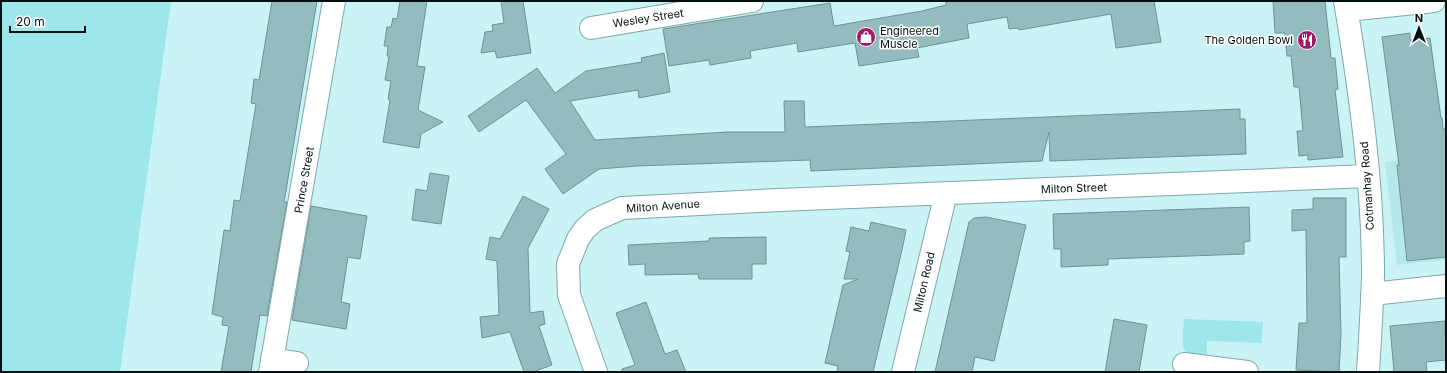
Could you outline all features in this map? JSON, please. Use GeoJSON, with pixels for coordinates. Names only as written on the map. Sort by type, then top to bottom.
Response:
{"type":"FeatureCollection","features":[{"type":"Feature","properties":{"kind":"street","name":"Prince Street"},"geometry":{"type":"LineString","coordinates":[[297,363],[271,366],[334,1]]}},
{"type":"Feature","properties":{"kind":"street","name":"Wesley Street"},"geometry":{"type":"LineString","coordinates":[[592,28],[752,1]]}},
{"type":"Feature","properties":{"kind":"street"},"geometry":{"type":"LineString","coordinates":[[1346,6],[1434,1]]}},
{"type":"Feature","properties":{"kind":"street","name":"Cotmanhay Road"},"geometry":{"type":"LineString","coordinates":[[1346,6],[1361,109],[1368,176],[1372,252],[1372,294],[1368,372]]}},
{"type":"Feature","properties":{"kind":"street","name":"Milton Street"},"geometry":{"type":"LineString","coordinates":[[779,200],[1368,176]]}},
{"type":"Feature","properties":{"kind":"street","name":"Milton Road"},"geometry":{"type":"LineString","coordinates":[[903,372],[946,193]]}},
{"type":"Feature","properties":{"kind":"street","name":"Milton Avenue"},"geometry":{"type":"LineString","coordinates":[[596,372],[569,295],[568,281],[568,264],[571,253],[578,239],[590,225],[607,214],[622,208],[779,200]]}},
{"type":"Feature","properties":{"kind":"street"},"geometry":{"type":"LineString","coordinates":[[1372,294],[1446,286]]}},
{"type":"Feature","properties":{"kind":"street"},"geometry":{"type":"LineString","coordinates":[[1184,364],[1247,372]]}},
{"type":"Feature","properties":{"kind":"shaded area"},"geometry":{"type":"Polygon","coordinates":[[[1,1],[171,1],[120,372],[1,372],[1,1]]]}},
{"type":"Feature","properties":{"kind":"shaded area"},"geometry":{"type":"Polygon","coordinates":[[[1446,154],[1446,260],[1397,265],[1385,162],[1446,154]]]}},
{"type":"Feature","properties":{"kind":"shaded area"},"geometry":{"type":"Polygon","coordinates":[[[1184,319],[1263,322],[1262,343],[1207,341],[1207,360],[1194,357],[1185,351],[1183,343],[1184,319]]]}},
{"type":"Feature","properties":{"kind":"building"},"geometry":{"type":"Polygon","coordinates":[[[272,1],[317,1],[284,202],[287,202],[267,316],[260,315],[251,372],[221,372],[229,326],[222,325],[223,317],[212,314],[224,230],[230,231],[234,200],[240,201],[256,104],[251,103],[254,79],[259,80],[272,1]]]}},
{"type":"Feature","properties":{"kind":"building"},"geometry":{"type":"Polygon","coordinates":[[[400,1],[427,1],[417,66],[425,67],[418,110],[443,122],[421,134],[419,148],[383,142],[390,100],[388,99],[391,81],[385,80],[389,56],[387,56],[388,46],[384,46],[387,27],[391,27],[393,18],[397,19],[400,1]]]}},
{"type":"Feature","properties":{"kind":"building"},"geometry":{"type":"Polygon","coordinates":[[[501,1],[523,1],[531,53],[497,58],[495,51],[481,53],[485,32],[493,31],[492,25],[504,23],[501,1]]]}},
{"type":"Feature","properties":{"kind":"building"},"geometry":{"type":"Polygon","coordinates":[[[946,1],[1154,1],[1161,42],[1116,48],[1111,14],[1019,30],[1018,28],[1009,29],[1007,17],[967,24],[969,38],[917,48],[919,57],[859,66],[855,43],[798,52],[797,43],[750,51],[751,58],[710,65],[709,60],[669,66],[663,29],[830,3],[834,26],[922,11],[946,5],[946,1]]]}},
{"type":"Feature","properties":{"kind":"building"},"geometry":{"type":"Polygon","coordinates":[[[1273,1],[1325,1],[1331,58],[1335,58],[1338,89],[1335,90],[1343,157],[1308,160],[1308,155],[1299,156],[1297,131],[1303,131],[1299,87],[1294,87],[1291,56],[1287,56],[1285,33],[1275,33],[1273,1]]]}},
{"type":"Feature","properties":{"kind":"building"},"geometry":{"type":"Polygon","coordinates":[[[1410,33],[1410,40],[1430,38],[1441,118],[1443,129],[1446,129],[1446,257],[1407,261],[1397,165],[1399,165],[1382,37],[1410,33]]]}},
{"type":"Feature","properties":{"kind":"building"},"geometry":{"type":"Polygon","coordinates":[[[664,53],[670,92],[639,98],[638,90],[570,101],[595,140],[728,132],[785,132],[784,101],[804,101],[805,127],[1240,109],[1240,119],[1245,119],[1246,154],[1050,161],[1049,132],[1042,161],[811,171],[810,160],[637,166],[599,169],[563,194],[545,169],[566,154],[526,100],[479,132],[468,116],[537,68],[555,93],[586,71],[642,62],[641,58],[664,53]]]}},
{"type":"Feature","properties":{"kind":"building"},"geometry":{"type":"Polygon","coordinates":[[[430,173],[449,176],[441,224],[412,220],[416,189],[427,191],[430,173]]]}},
{"type":"Feature","properties":{"kind":"building"},"geometry":{"type":"Polygon","coordinates":[[[523,196],[549,209],[528,248],[530,313],[543,311],[545,324],[539,326],[552,365],[533,372],[524,372],[510,332],[482,338],[480,317],[499,315],[497,261],[486,259],[490,237],[500,239],[523,196]]]}},
{"type":"Feature","properties":{"kind":"building"},"geometry":{"type":"Polygon","coordinates":[[[1313,198],[1346,198],[1346,257],[1339,257],[1341,334],[1339,372],[1296,370],[1299,323],[1307,323],[1306,230],[1292,231],[1292,210],[1313,209],[1313,198]]]}},
{"type":"Feature","properties":{"kind":"building"},"geometry":{"type":"Polygon","coordinates":[[[311,206],[367,216],[360,259],[348,257],[341,302],[350,304],[346,329],[292,320],[311,206]]]}},
{"type":"Feature","properties":{"kind":"building"},"geometry":{"type":"Polygon","coordinates":[[[1249,207],[1250,241],[1244,242],[1244,254],[1108,259],[1108,265],[1061,267],[1061,249],[1054,249],[1053,214],[1249,207]]]}},
{"type":"Feature","properties":{"kind":"building"},"geometry":{"type":"Polygon","coordinates":[[[986,217],[1026,225],[994,361],[975,357],[972,372],[935,372],[969,222],[974,218],[986,217]]]}},
{"type":"Feature","properties":{"kind":"building"},"geometry":{"type":"Polygon","coordinates":[[[871,222],[906,230],[902,250],[873,372],[837,372],[838,366],[825,363],[843,285],[858,279],[844,279],[850,252],[846,251],[851,227],[869,231],[871,222]]]}},
{"type":"Feature","properties":{"kind":"building"},"geometry":{"type":"Polygon","coordinates":[[[766,237],[766,264],[752,264],[752,279],[699,279],[698,274],[645,275],[645,264],[629,265],[628,245],[709,241],[709,238],[766,237]]]}},
{"type":"Feature","properties":{"kind":"building"},"geometry":{"type":"Polygon","coordinates":[[[646,302],[665,354],[677,350],[686,372],[622,372],[622,369],[635,365],[616,313],[646,302]]]}},
{"type":"Feature","properties":{"kind":"building"},"geometry":{"type":"Polygon","coordinates":[[[1114,319],[1147,325],[1139,372],[1105,372],[1114,319]]]}},
{"type":"Feature","properties":{"kind":"building"},"geometry":{"type":"Polygon","coordinates":[[[1445,321],[1446,360],[1426,362],[1427,372],[1394,372],[1390,326],[1445,321]]]}},
{"type":"Feature","properties":{"kind":"place","name":"Engineered Muscle"},"geometry":{"type":"Point","coordinates":[866,37]}},
{"type":"Feature","properties":{"kind":"place","name":"The Golden Bowl"},"geometry":{"type":"Point","coordinates":[1307,40]}}]}
